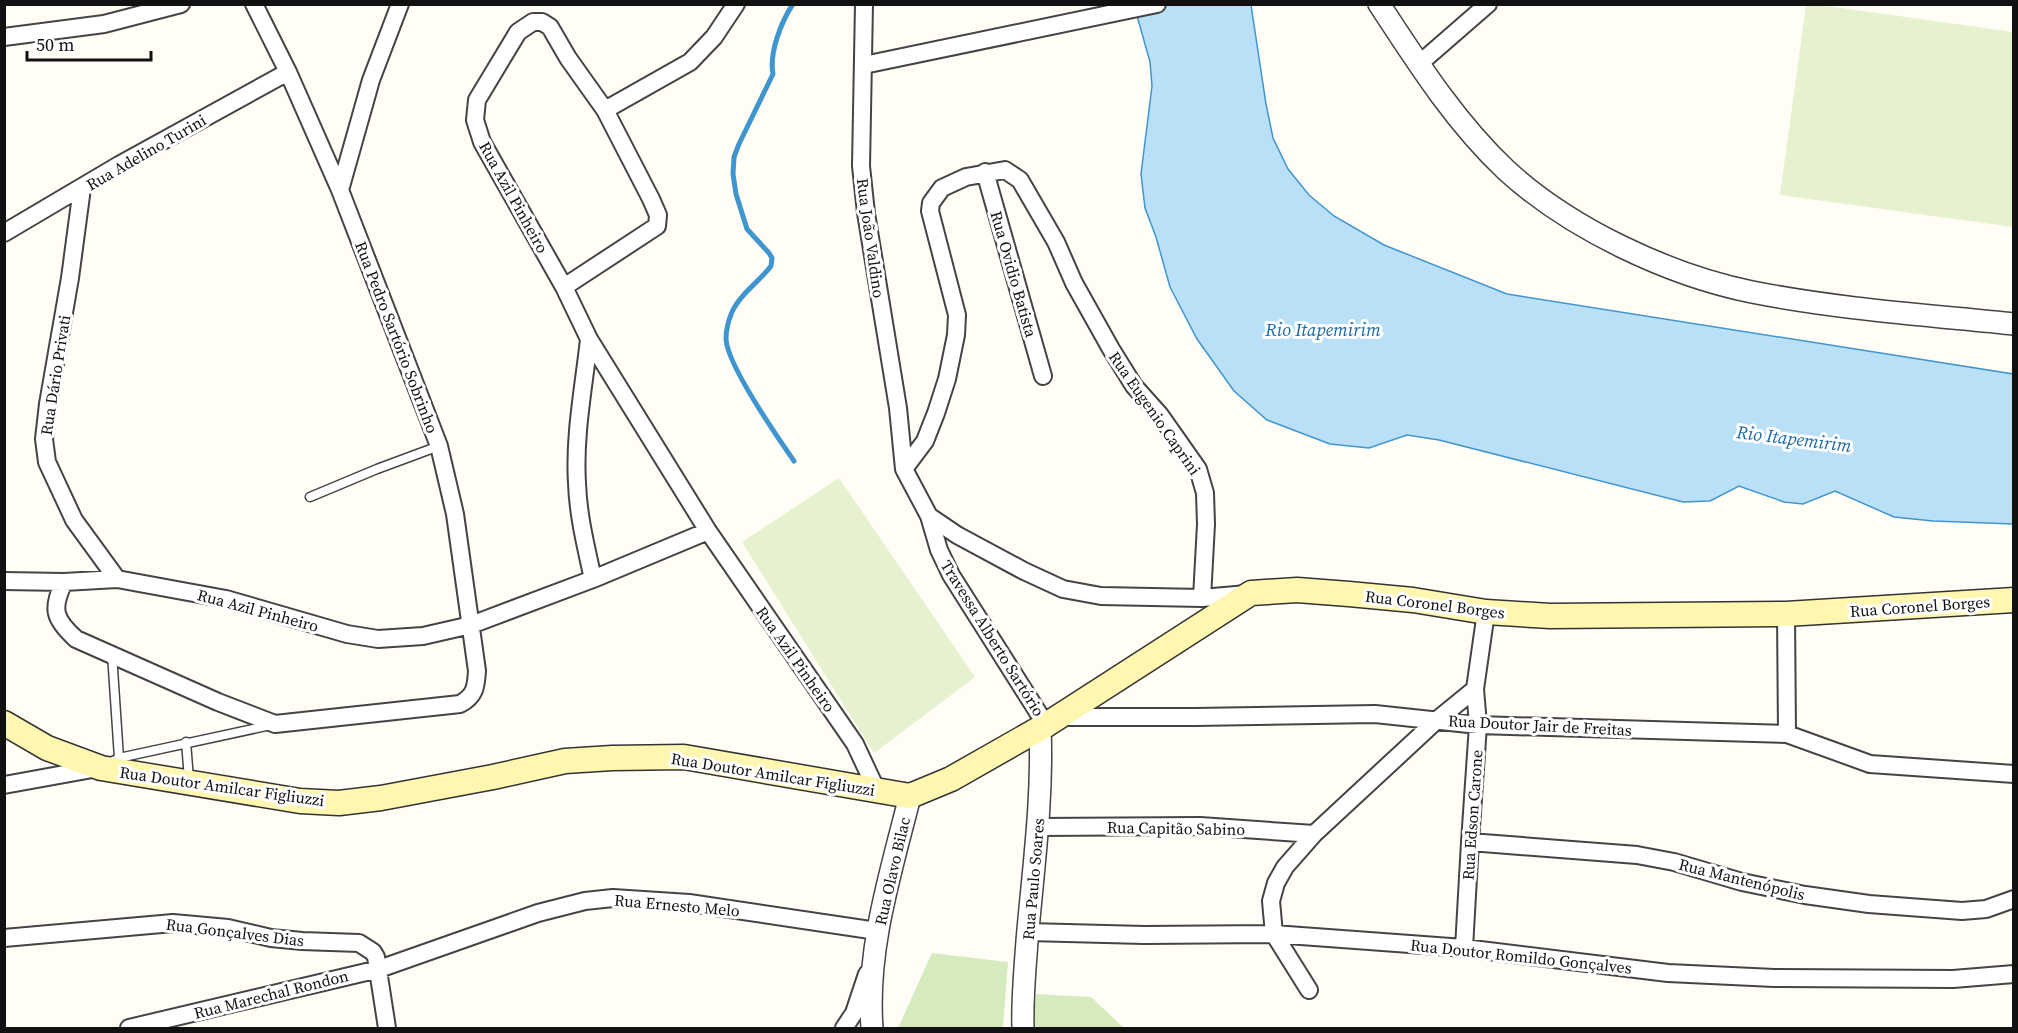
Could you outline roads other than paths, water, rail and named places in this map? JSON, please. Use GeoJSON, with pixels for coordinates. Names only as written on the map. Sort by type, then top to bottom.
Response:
{"type":"FeatureCollection","features":[{"type":"Feature","properties":{"kind":"main road","name":"Rua Coronel Borges"},"geometry":{"type":"LineString","coordinates":[[1251,593],[1297,590],[1413,600],[1486,612],[1550,616],[1786,614],[2013,600]]}},
{"type":"Feature","properties":{"kind":"main road"},"geometry":{"type":"LineString","coordinates":[[910,796],[951,779],[1049,724],[1251,593]]}},
{"type":"Feature","properties":{"kind":"main road","name":"Rua Doutor Amilcar Figliuzzi"},"geometry":{"type":"LineString","coordinates":[[4,723],[47,748],[189,783],[300,801],[339,803],[381,798],[565,761],[684,757],[910,796]]}},
{"type":"Feature","properties":{"kind":"street"},"geometry":{"type":"LineString","coordinates":[[4,37],[104,24],[181,4]]}},
{"type":"Feature","properties":{"kind":"street","name":"Rua Pedro Sartório Sobrinho"},"geometry":{"type":"LineString","coordinates":[[254,4],[288,72],[340,190],[440,446],[455,514],[477,671],[473,695],[460,704],[275,724]]}},
{"type":"Feature","properties":{"kind":"street"},"geometry":{"type":"LineString","coordinates":[[340,190],[371,80],[400,4]]}},
{"type":"Feature","properties":{"kind":"street"},"geometry":{"type":"LineString","coordinates":[[564,287],[657,226],[659,220],[651,199],[605,110],[690,62],[714,37],[736,4]]}},
{"type":"Feature","properties":{"kind":"street","name":"Rua João Valdino"},"geometry":{"type":"LineString","coordinates":[[864,4],[861,166],[866,213],[898,408],[904,470]]}},
{"type":"Feature","properties":{"kind":"street"},"geometry":{"type":"LineString","coordinates":[[864,64],[1156,4]]}},
{"type":"Feature","properties":{"kind":"street"},"geometry":{"type":"LineString","coordinates":[[1379,4],[1460,120],[1506,170],[1550,205],[1599,236],[1653,262],[1750,292],[1820,303],[2013,324]]}},
{"type":"Feature","properties":{"kind":"street"},"geometry":{"type":"LineString","coordinates":[[1419,64],[1488,4]]}},
{"type":"Feature","properties":{"kind":"street","name":"Rua Azil Pinheiro"},"geometry":{"type":"LineString","coordinates":[[605,110],[568,58],[550,27],[542,22],[533,22],[518,32],[477,100],[475,120],[482,142],[564,287],[589,339],[708,531],[855,744],[877,791]]}},
{"type":"Feature","properties":{"kind":"street","name":"Rua Adelino Turini"},"geometry":{"type":"LineString","coordinates":[[4,232],[119,165],[288,72]]}},
{"type":"Feature","properties":{"kind":"street","name":"Rua Eugenio Caprini"},"geometry":{"type":"LineString","coordinates":[[985,172],[1005,170],[1020,180],[1056,242],[1074,283],[1111,350],[1134,386],[1160,415],[1198,469],[1205,493],[1206,524],[1202,598]]}},
{"type":"Feature","properties":{"kind":"street"},"geometry":{"type":"LineString","coordinates":[[904,470],[925,441],[936,413],[947,379],[957,325],[957,315],[930,211],[931,203],[942,188],[960,179],[985,172]]}},
{"type":"Feature","properties":{"kind":"street","name":"Rua Ovidio Batista"},"geometry":{"type":"LineString","coordinates":[[985,172],[1044,376]]}},
{"type":"Feature","properties":{"kind":"street","name":"Rua Dário Privati"},"geometry":{"type":"LineString","coordinates":[[82,188],[44,440],[47,462],[74,520],[117,579]]}},
{"type":"Feature","properties":{"kind":"street"},"geometry":{"type":"LineString","coordinates":[[589,339],[577,482],[585,542],[593,579]]}},
{"type":"Feature","properties":{"kind":"street","name":"Rua Coronel Borges"},"geometry":{"type":"LineString","coordinates":[[904,470],[929,516],[957,535],[1063,589],[1101,596],[1202,598],[1251,593]]}},
{"type":"Feature","properties":{"kind":"street","name":"Travessa Alberto Sartório"},"geometry":{"type":"LineString","coordinates":[[929,516],[939,550],[951,575],[1049,724]]}},
{"type":"Feature","properties":{"kind":"street","name":"Rua Azil Pinheiro"},"geometry":{"type":"LineString","coordinates":[[4,581],[64,582],[117,579],[226,599],[347,634],[378,639],[423,636],[471,625],[593,579],[708,531]]}},
{"type":"Feature","properties":{"kind":"street"},"geometry":{"type":"LineString","coordinates":[[64,582],[56,598],[56,615],[76,639],[218,702],[275,724]]}},
{"type":"Feature","properties":{"kind":"street","name":"Rua Edson Carone"},"geometry":{"type":"LineString","coordinates":[[1464,948],[1478,725],[1475,689],[1486,612]]}},
{"type":"Feature","properties":{"kind":"street"},"geometry":{"type":"LineString","coordinates":[[1786,614],[1787,734]]}},
{"type":"Feature","properties":{"kind":"street"},"geometry":{"type":"LineString","coordinates":[[1309,990],[1274,934],[1271,901],[1276,883],[1285,867],[1314,834],[1437,720],[1475,689]]}},
{"type":"Feature","properties":{"kind":"street","name":"Rua Doutor Jair de Freitas"},"geometry":{"type":"LineString","coordinates":[[1049,724],[1195,717],[1375,714],[1478,725],[1787,734],[1870,764],[2013,774]]}},
{"type":"Feature","properties":{"kind":"street","name":"Rua Paulo Soares"},"geometry":{"type":"LineString","coordinates":[[1023,1029],[1023,993],[1042,763],[1049,724]]}},
{"type":"Feature","properties":{"kind":"street"},"geometry":{"type":"LineString","coordinates":[[4,785],[110,763]]}},
{"type":"Feature","properties":{"kind":"street","name":"Rua Olavo Bilac"},"geometry":{"type":"LineString","coordinates":[[844,1029],[854,1013],[876,938],[910,796]]}},
{"type":"Feature","properties":{"kind":"street","name":"Rua Capitão Sabino"},"geometry":{"type":"LineString","coordinates":[[1038,826],[1200,826],[1314,834]]}},
{"type":"Feature","properties":{"kind":"street","name":"Rua Mantenópolis"},"geometry":{"type":"LineString","coordinates":[[1470,842],[1637,855],[1674,862],[1742,882],[1805,896],[1869,904],[1962,911],[1986,909],[2013,899]]}},
{"type":"Feature","properties":{"kind":"street","name":"Rua Ernesto Melo"},"geometry":{"type":"LineString","coordinates":[[379,969],[538,913],[585,901],[613,898],[689,903],[876,938]]}},
{"type":"Feature","properties":{"kind":"street","name":"Rua Gonçalves Dias"},"geometry":{"type":"LineString","coordinates":[[4,938],[147,924],[203,925],[271,938],[359,943],[373,952],[379,969]]}},
{"type":"Feature","properties":{"kind":"street","name":"Rua Doutor Romildo Gonçalves"},"geometry":{"type":"LineString","coordinates":[[1028,932],[1144,935],[1274,934],[1464,948],[1692,975],[1953,980],[2013,974]]}},
{"type":"Feature","properties":{"kind":"street","name":"Rua Olavo Bilac"},"geometry":{"type":"LineString","coordinates":[[872,1029],[870,1009],[876,938]]}},
{"type":"Feature","properties":{"kind":"street"},"geometry":{"type":"LineString","coordinates":[[379,969],[387,1029]]}},
{"type":"Feature","properties":{"kind":"street","name":"Rua Marechal Rondon"},"geometry":{"type":"LineString","coordinates":[[129,1029],[379,969]]}},
{"type":"Feature","properties":{"kind":"lane"},"geometry":{"type":"LineString","coordinates":[[310,497],[440,446]]}},
{"type":"Feature","properties":{"kind":"lane"},"geometry":{"type":"LineString","coordinates":[[112,654],[110,763],[186,742],[275,724]]}},
{"type":"Feature","properties":{"kind":"lane"},"geometry":{"type":"LineString","coordinates":[[186,742],[189,783]]}},
{"type":"Feature","properties":{"kind":"water","name":"Rio Itapemirim"},"geometry":{"type":"Polygon","coordinates":[[[1134,5],[1251,5],[1273,138],[1288,169],[1309,195],[1334,216],[1384,245],[1507,294],[2013,374],[2013,524],[1894,517],[1835,491],[1803,504],[1784,502],[1739,486],[1710,501],[1683,502],[1439,440],[1407,435],[1369,448],[1330,444],[1267,420],[1234,391],[1197,339],[1170,287],[1145,208],[1141,174],[1152,86],[1150,62],[1134,5]]]}},
{"type":"Feature","properties":{"kind":"waterway"},"geometry":{"type":"LineString","coordinates":[[793,4],[777,38],[773,57],[773,74],[734,157],[733,174],[736,194],[747,229],[769,253],[772,258],[771,266],[736,305],[729,322],[726,339],[735,366],[744,383],[794,461]]}}]}
